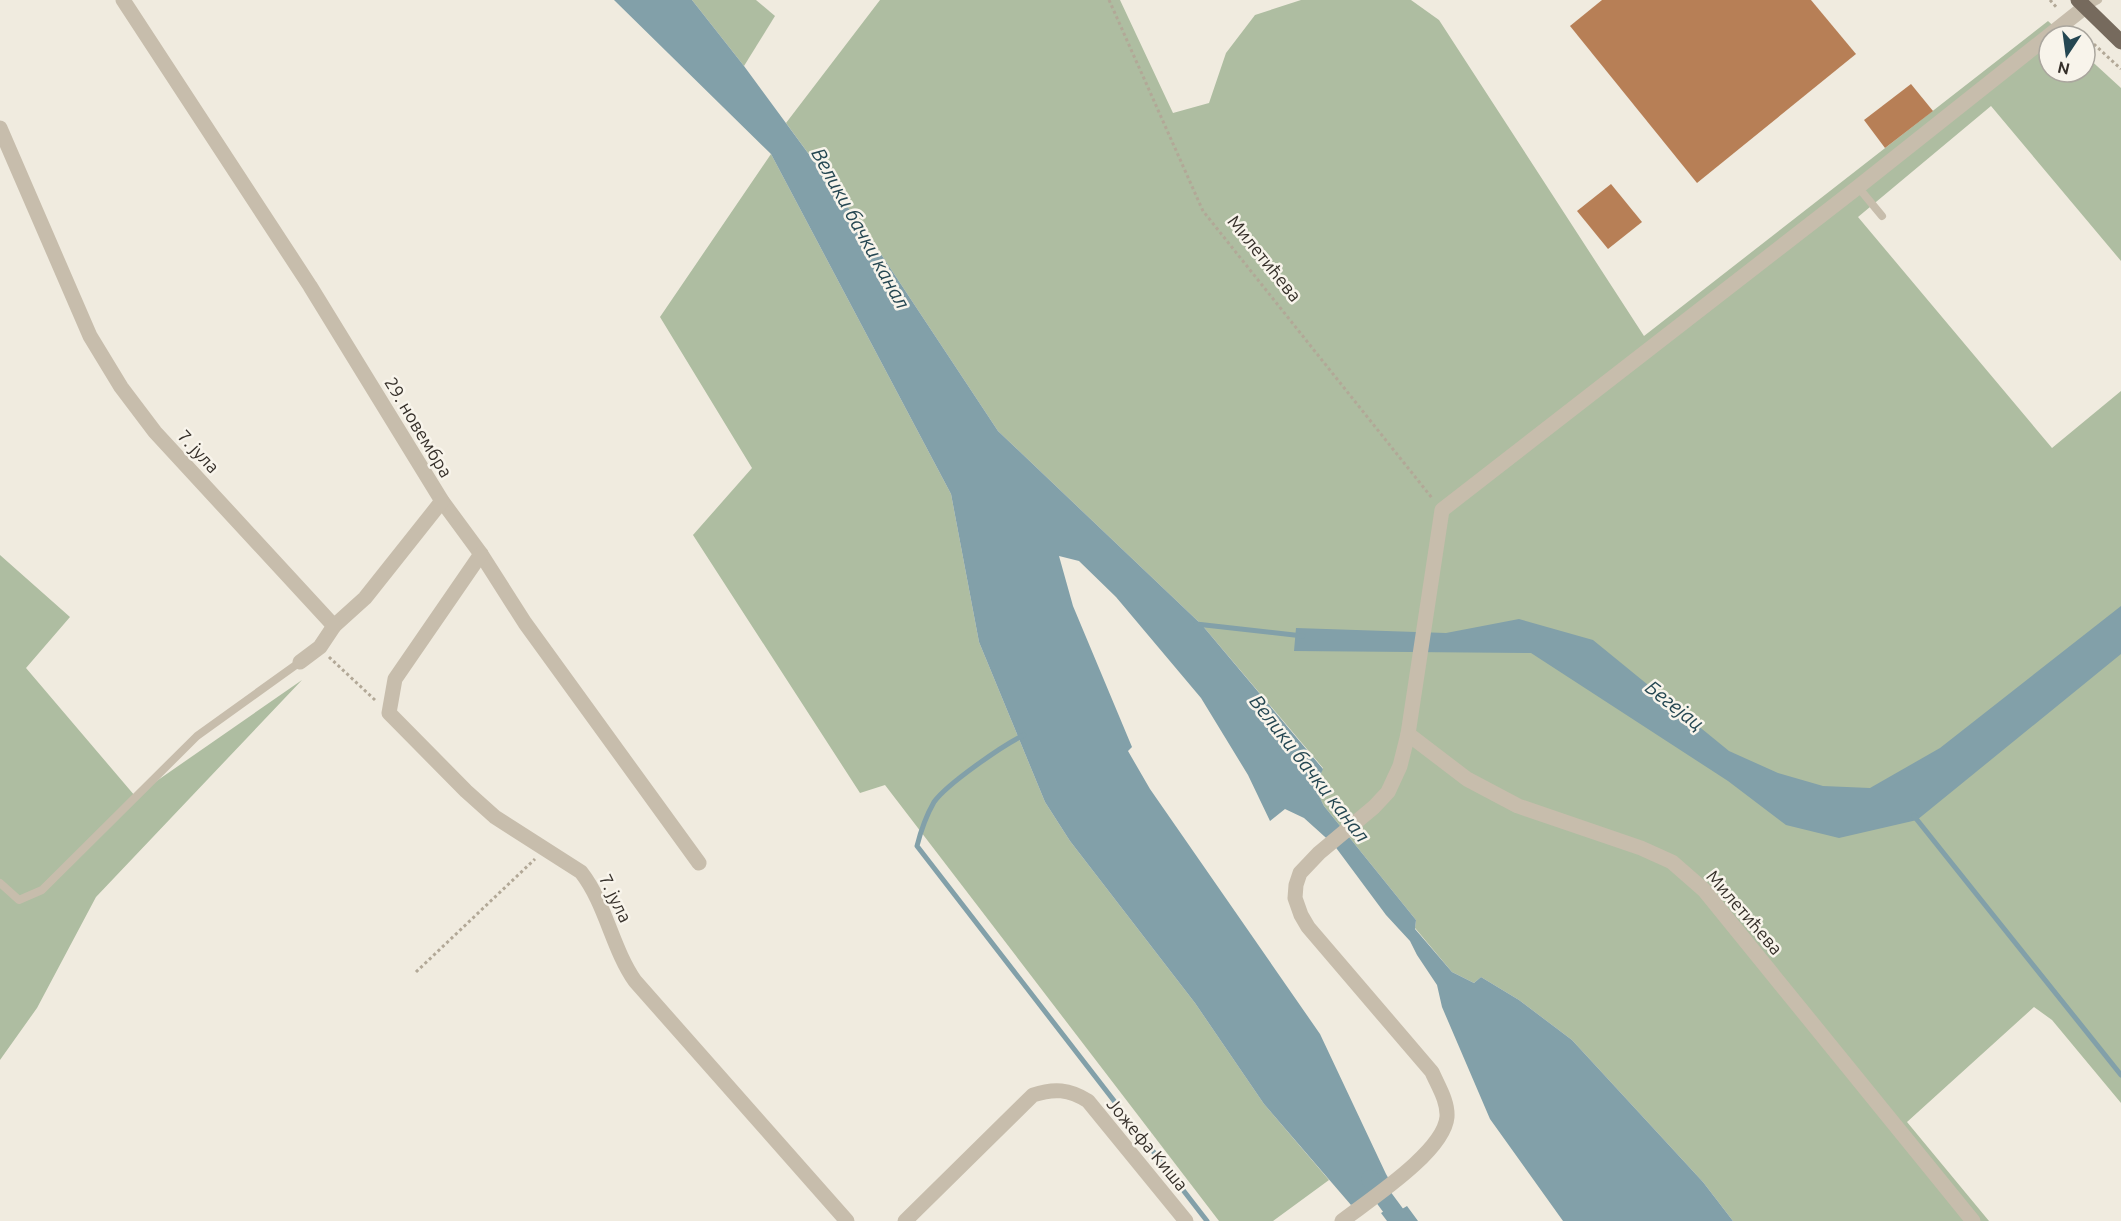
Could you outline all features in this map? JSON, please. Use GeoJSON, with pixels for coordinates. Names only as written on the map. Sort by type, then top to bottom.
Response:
{"type":"FeatureCollection","features":[{"type":"Feature","properties":{"kind":"main road"},"geometry":{"type":"LineString","coordinates":[[2087,2],[2121,42]]}},
{"type":"Feature","properties":{"kind":"street","name":"29. новембра"},"geometry":{"type":"LineString","coordinates":[[123,0],[310,286],[442,501],[481,554],[525,623],[699,863]]}},
{"type":"Feature","properties":{"kind":"street"},"geometry":{"type":"LineString","coordinates":[[1342,1221],[1423,1157],[1439,1139],[1447,1116],[1444,1101],[1432,1072],[1308,927],[1295,898],[1297,879],[1303,868],[1319,853],[1374,807],[1396,779],[1408,734],[1442,510],[1858,187],[2087,2]]}},
{"type":"Feature","properties":{"kind":"street","name":"7. јула"},"geometry":{"type":"LineString","coordinates":[[0,128],[90,336],[121,387],[155,432],[334,626]]}},
{"type":"Feature","properties":{"kind":"street"},"geometry":{"type":"LineString","coordinates":[[300,662],[320,647],[334,626],[365,598],[442,501]]}},
{"type":"Feature","properties":{"kind":"street"},"geometry":{"type":"LineString","coordinates":[[389,713],[395,679],[481,554]]}},
{"type":"Feature","properties":{"kind":"street","name":"7. јула"},"geometry":{"type":"LineString","coordinates":[[389,713],[495,817],[581,872],[635,981],[847,1221]]}},
{"type":"Feature","properties":{"kind":"street","name":"Милетићева"},"geometry":{"type":"LineString","coordinates":[[1408,734],[1467,779],[1518,806],[1641,848],[1672,862],[1704,890],[1973,1221]]}},
{"type":"Feature","properties":{"kind":"street","name":"Јожефа Киша"},"geometry":{"type":"LineString","coordinates":[[905,1221],[1033,1095],[1056,1089],[1076,1094],[1088,1101],[1186,1221]]}},
{"type":"Feature","properties":{"kind":"lane"},"geometry":{"type":"LineString","coordinates":[[1858,187],[1882,216]]}},
{"type":"Feature","properties":{"kind":"lane"},"geometry":{"type":"LineString","coordinates":[[0,883],[19,900],[42,890],[197,736],[300,662]]}},
{"type":"Feature","properties":{"kind":"path","name":"Милетићева"},"geometry":{"type":"LineString","coordinates":[[1110,0],[1203,211],[1442,510]]}},
{"type":"Feature","properties":{"kind":"path"},"geometry":{"type":"LineString","coordinates":[[2097,47],[2121,69]]}},
{"type":"Feature","properties":{"kind":"path"},"geometry":{"type":"LineString","coordinates":[[320,647],[389,713]]}},
{"type":"Feature","properties":{"kind":"path"},"geometry":{"type":"LineString","coordinates":[[416,972],[545,850]]}},
{"type":"Feature","properties":{"kind":"green space"},"geometry":{"type":"Polygon","coordinates":[[[692,0],[756,0],[775,16],[744,66],[692,0]]]}},
{"type":"Feature","properties":{"kind":"green space"},"geometry":{"type":"Polygon","coordinates":[[[880,0],[1120,0],[1173,113],[1209,103],[1226,53],[1255,15],[1301,0],[1411,0],[1439,20],[1644,336],[2037,30],[2037,84],[2097,84],[2097,66],[2121,88],[2121,261],[1991,106],[1858,217],[2052,448],[2121,391],[2121,1103],[2052,1020],[2034,1007],[1907,1122],[1989,1221],[1733,1221],[1703,1182],[1572,1040],[1519,1000],[1481,977],[1474,983],[1452,972],[1415,928],[1416,920],[1324,806],[1315,789],[1323,768],[1202,625],[998,431],[869,236],[786,123],[880,0]]]}},
{"type":"Feature","properties":{"kind":"green space"},"geometry":{"type":"Polygon","coordinates":[[[771,154],[951,494],[979,642],[1045,802],[1070,841],[1195,1003],[1264,1104],[1329,1180],[1273,1221],[1219,1221],[885,785],[860,793],[693,535],[752,468],[660,317],[771,154]]]}},
{"type":"Feature","properties":{"kind":"green space"},"geometry":{"type":"Polygon","coordinates":[[[0,555],[70,617],[26,668],[135,796],[302,680],[96,897],[37,1008],[0,1060],[0,555]]]}},
{"type":"Feature","properties":{"kind":"water"},"geometry":{"type":"Polygon","coordinates":[[[614,0],[692,0],[744,66],[869,236],[998,431],[1202,625],[1323,769],[1315,788],[1324,806],[1416,920],[1415,929],[1452,972],[1474,983],[1481,977],[1519,1000],[1572,1040],[1703,1182],[1733,1221],[1563,1221],[1490,1119],[1442,1007],[1437,985],[1410,941],[1386,915],[1334,845],[1304,818],[1285,809],[1270,821],[1248,775],[1201,698],[1116,597],[1079,561],[1059,556],[1073,606],[1132,747],[1128,751],[1150,789],[1320,1034],[1395,1190],[1351,1205],[1264,1104],[1195,1003],[1070,841],[1045,802],[979,642],[951,494],[771,154],[614,0]]]}},
{"type":"Feature","properties":{"kind":"water"},"geometry":{"type":"Polygon","coordinates":[[[2121,606],[2121,654],[1917,820],[1839,838],[1786,825],[1728,781],[1531,653],[1294,651],[1296,628],[1446,633],[1519,619],[1593,640],[1729,751],[1778,773],[1823,786],[1870,788],[1940,748],[2121,606]]]}},
{"type":"Feature","properties":{"kind":"water"},"geometry":{"type":"Polygon","coordinates":[[[1398,1203],[1402,1209],[1407,1206],[1418,1221],[1387,1221],[1381,1213],[1398,1203]]]}},
{"type":"Feature","properties":{"kind":"building"},"geometry":{"type":"Polygon","coordinates":[[[1602,0],[1811,0],[1856,54],[1697,183],[1570,26],[1602,0]]]}},
{"type":"Feature","properties":{"kind":"building"},"geometry":{"type":"Polygon","coordinates":[[[1911,84],[1933,111],[1885,148],[1864,120],[1911,84]]]}},
{"type":"Feature","properties":{"kind":"building"},"geometry":{"type":"Polygon","coordinates":[[[1611,184],[1642,222],[1608,249],[1577,211],[1611,184]]]}},
{"type":"Feature","properties":{"kind":"waterway","name":"Бегејац"},"geometry":{"type":"LineString","coordinates":[[1196,624],[1303,636]]}},
{"type":"Feature","properties":{"kind":"waterway"},"geometry":{"type":"LineString","coordinates":[[1024,735],[976,766],[941,794],[934,802],[917,846],[1207,1221]]}},
{"type":"Feature","properties":{"kind":"waterway"},"geometry":{"type":"LineString","coordinates":[[1914,816],[2121,1075]]}},
{"type":"Feature","properties":{"kind":"waterway","name":"Велики бачки канал"},"geometry":{"type":"LineString","coordinates":[[1370,1179],[1401,1221]]}}]}
